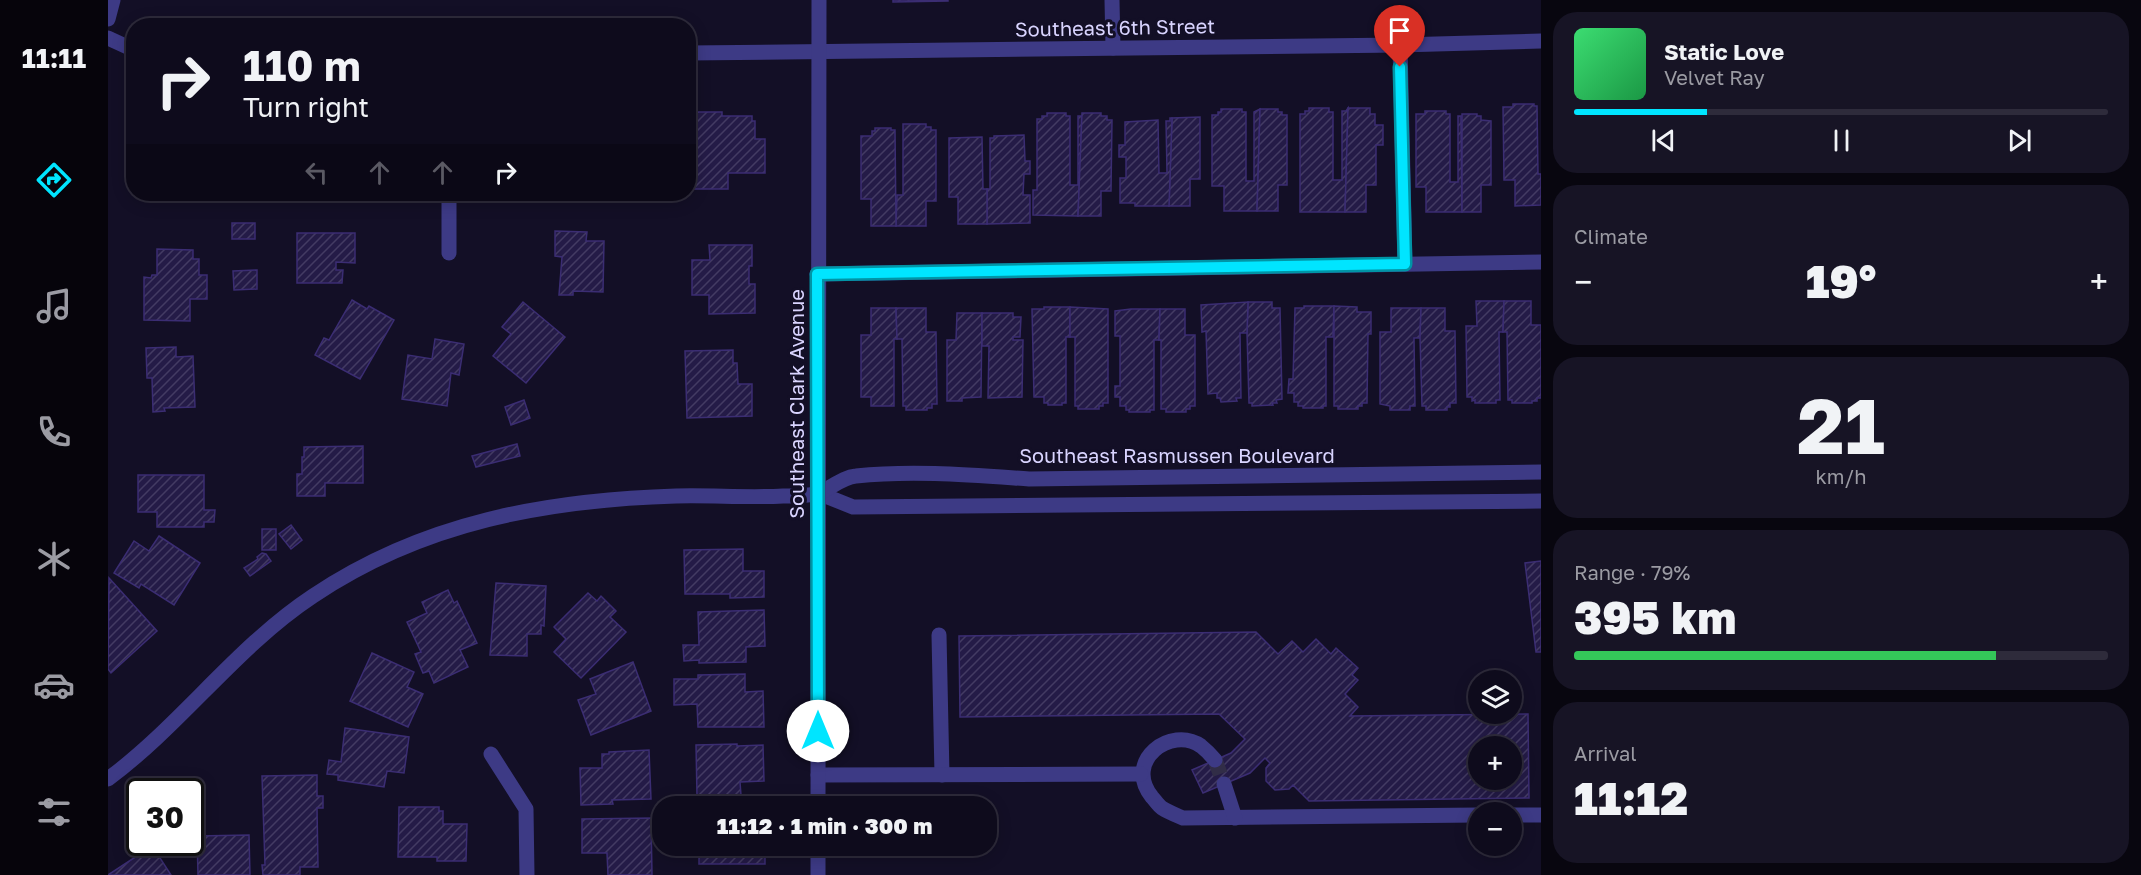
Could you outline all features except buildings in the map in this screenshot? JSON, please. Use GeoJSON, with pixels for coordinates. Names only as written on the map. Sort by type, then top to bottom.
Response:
{"type":"FeatureCollection","features":[{"type":"Feature","properties":{"kind":"street"},"geometry":{"type":"LineString","coordinates":[[108,19],[113,0]]}},
{"type":"Feature","properties":{"kind":"street","name":"Southeast Clark Avenue"},"geometry":{"type":"LineString","coordinates":[[818,796],[819,0]]}},
{"type":"Feature","properties":{"kind":"street"},"geometry":{"type":"LineString","coordinates":[[1112,0],[1113,48]]}},
{"type":"Feature","properties":{"kind":"street"},"geometry":{"type":"LineString","coordinates":[[108,38],[126,46]]}},
{"type":"Feature","properties":{"kind":"street","name":"Southeast 6th Street"},"geometry":{"type":"LineString","coordinates":[[696,53],[1400,45],[1541,41]]}},
{"type":"Feature","properties":{"kind":"street"},"geometry":{"type":"LineString","coordinates":[[1400,45],[1405,264]]}},
{"type":"Feature","properties":{"kind":"street"},"geometry":{"type":"LineString","coordinates":[[449,201],[449,253]]}},
{"type":"Feature","properties":{"kind":"street"},"geometry":{"type":"LineString","coordinates":[[817,274],[1541,262]]}},
{"type":"Feature","properties":{"kind":"street","name":"Southeast Rasmussen Boulevard"},"geometry":{"type":"LineString","coordinates":[[108,779],[140,752],[218,675],[288,614],[313,596],[363,566],[426,537],[465,524],[531,509],[577,503],[677,496],[784,496],[818,493],[852,476],[947,473],[1029,479],[1541,472]]}},
{"type":"Feature","properties":{"kind":"street","name":"Southeast Rasmussen Boulevard"},"geometry":{"type":"LineString","coordinates":[[818,493],[853,507],[1541,501]]}},
{"type":"Feature","properties":{"kind":"street"},"geometry":{"type":"LineString","coordinates":[[939,635],[942,775]]}},
{"type":"Feature","properties":{"kind":"street"},"geometry":{"type":"LineString","coordinates":[[1215,760],[1200,745],[1182,740],[1168,741],[1148,755],[1141,774],[1146,789],[1161,807],[1183,818],[1468,815]]}},
{"type":"Feature","properties":{"kind":"street"},"geometry":{"type":"LineString","coordinates":[[491,754],[526,809],[527,875]]}},
{"type":"Feature","properties":{"kind":"street"},"geometry":{"type":"LineString","coordinates":[[818,775],[1141,774]]}},
{"type":"Feature","properties":{"kind":"street"},"geometry":{"type":"LineString","coordinates":[[1224,784],[1235,818]]}},
{"type":"Feature","properties":{"kind":"street"},"geometry":{"type":"LineString","coordinates":[[1522,815],[1541,815]]}},
{"type":"Feature","properties":{"kind":"street"},"geometry":{"type":"LineString","coordinates":[[818,856],[818,875]]}},
{"type":"Feature","properties":{"kind":"tunnel"},"geometry":{"type":"LineString","coordinates":[[1215,760],[1224,784]]}},
{"type":"Feature","properties":{"kind":"route"},"geometry":{"type":"LineString","coordinates":[[818,731],[817,274],[1405,264],[1400,67]]}}]}
